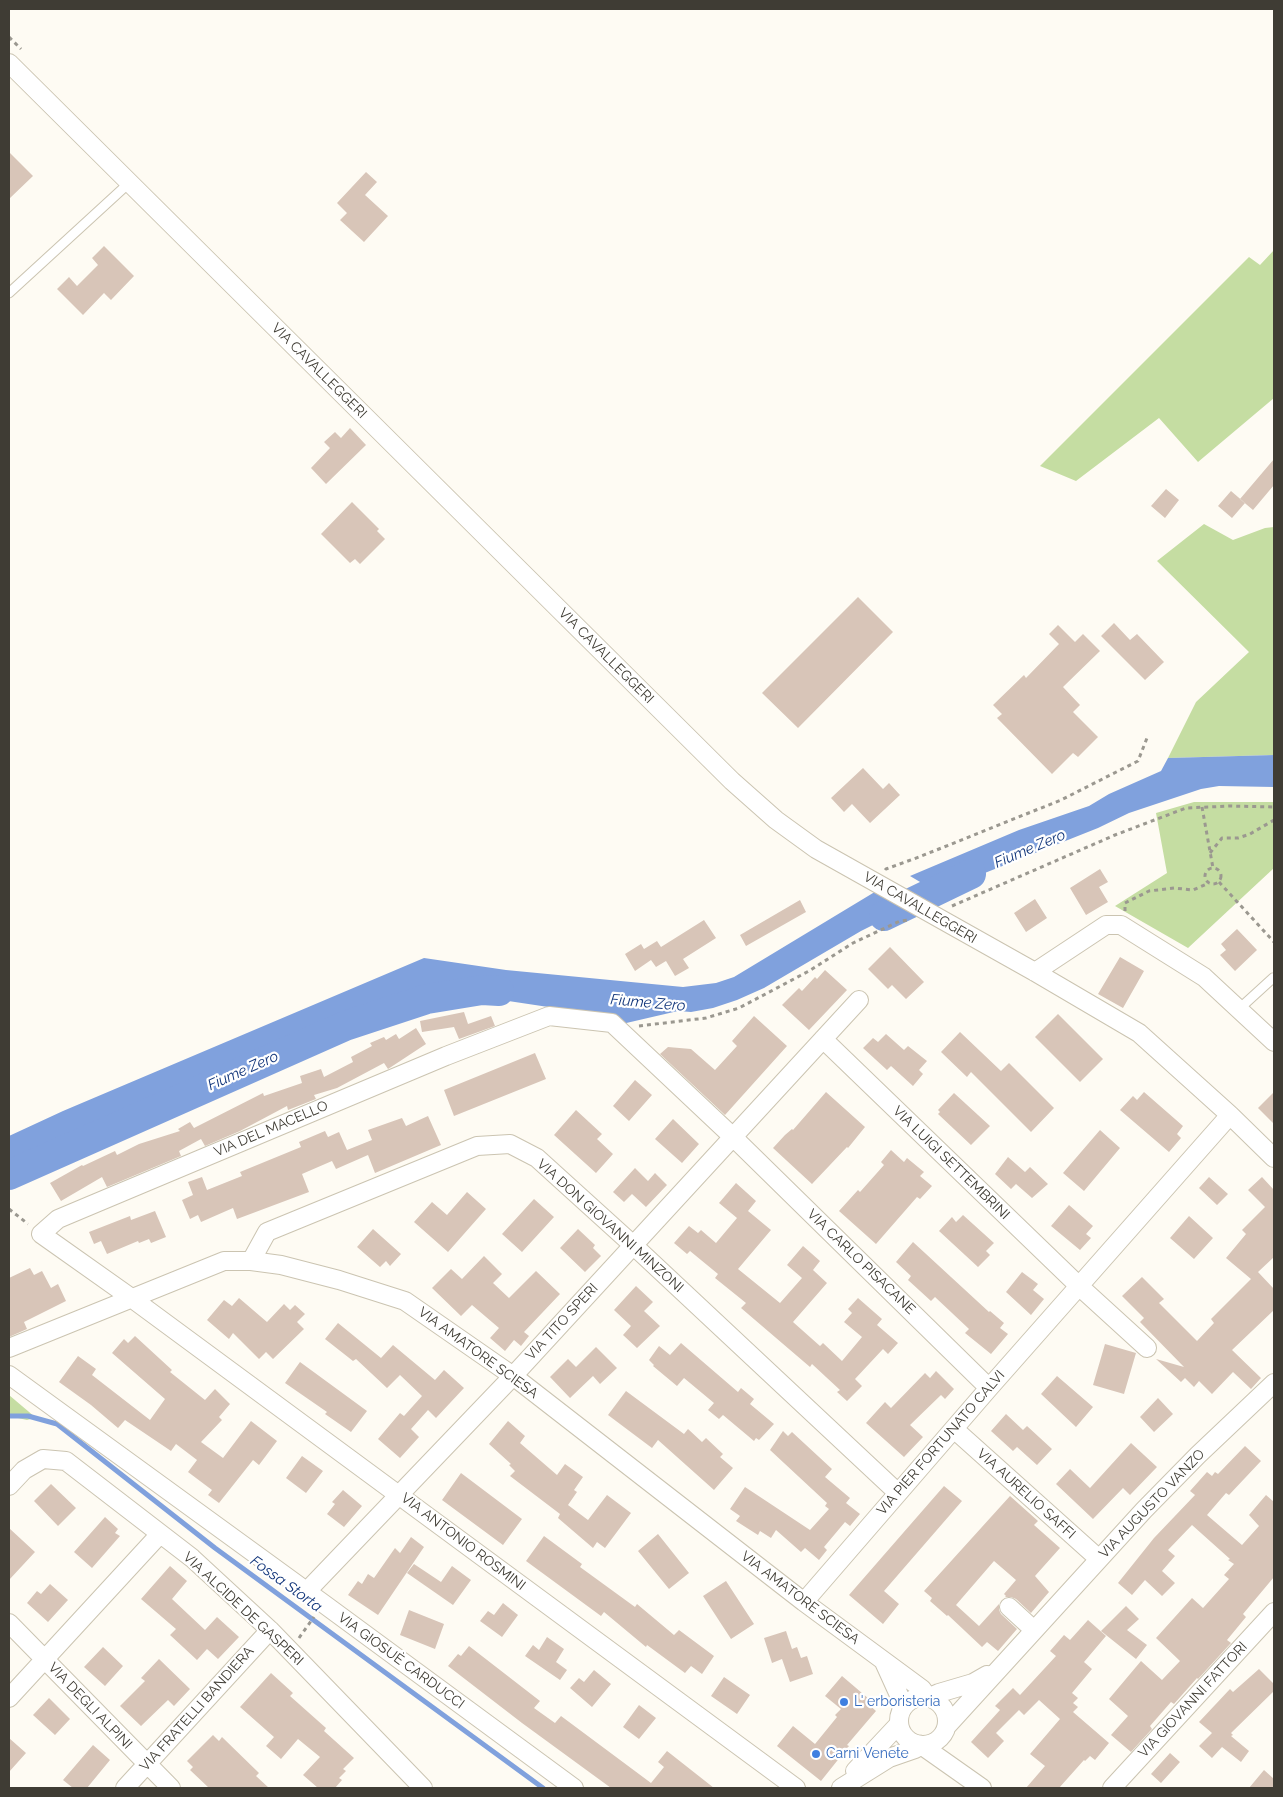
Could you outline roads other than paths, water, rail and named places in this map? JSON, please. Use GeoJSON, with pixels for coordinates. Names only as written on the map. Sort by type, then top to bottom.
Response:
{"type":"FeatureCollection","features":[{"type":"Feature","properties":{"kind":"street","name":"VIA CAVALLEGGERI"},"geometry":{"type":"LineString","coordinates":[[9,64],[732,781],[776,820],[816,849],[1035,972],[1138,1033],[1230,1114],[1274,1158]]}},
{"type":"Feature","properties":{"kind":"street"},"geometry":{"type":"LineString","coordinates":[[1035,972],[1106,925],[1124,926],[1204,977],[1274,1042]]}},
{"type":"Feature","properties":{"kind":"street","name":"VIA TITO SPERI"},"geometry":{"type":"LineString","coordinates":[[306,1592],[513,1376],[859,1000]]}},
{"type":"Feature","properties":{"kind":"street","name":"VIA DEL MACELLO"},"geometry":{"type":"LineString","coordinates":[[130,1298],[41,1234],[58,1219],[437,1060],[549,1016],[612,1024],[733,1137]]}},
{"type":"Feature","properties":{"kind":"street","name":"VIA LUIGI SETTEMBRINI"},"geometry":{"type":"LineString","coordinates":[[822,1039],[1079,1286]]}},
{"type":"Feature","properties":{"kind":"street","name":"VIA PIER FORTUNATO CALVI"},"geometry":{"type":"LineString","coordinates":[[804,1602],[1230,1114]]}},
{"type":"Feature","properties":{"kind":"street","name":"VIA CARLO PISACANE"},"geometry":{"type":"LineString","coordinates":[[733,1137],[989,1388]]}},
{"type":"Feature","properties":{"kind":"street","name":"VIA DON GIOVANNI MINZONI"},"geometry":{"type":"LineString","coordinates":[[251,1261],[267,1232],[477,1146],[510,1144],[536,1158],[633,1245],[898,1493]]}},
{"type":"Feature","properties":{"kind":"street","name":"VIA AMATORE SCIESA"},"geometry":{"type":"LineString","coordinates":[[9,1348],[224,1261],[251,1261],[281,1265],[405,1301],[513,1376],[804,1602],[922,1688],[928,1697]]}},
{"type":"Feature","properties":{"kind":"street"},"geometry":{"type":"LineString","coordinates":[[1079,1286],[1147,1348]]}},
{"type":"Feature","properties":{"kind":"street","name":"VIA ANTONIO ROSMINI"},"geometry":{"type":"LineString","coordinates":[[130,1298],[796,1788]]}},
{"type":"Feature","properties":{"kind":"street","name":"VIA GIOSUÈ CARDUCCI"},"geometry":{"type":"LineString","coordinates":[[9,1375],[574,1788]]}},
{"type":"Feature","properties":{"kind":"street","name":"VIA AUGUSTO VANZO"},"geometry":{"type":"LineString","coordinates":[[841,1788],[899,1754],[936,1741],[999,1668],[1144,1510],[1274,1383]]}},
{"type":"Feature","properties":{"kind":"street","name":"VIA AURELIO SAFFI"},"geometry":{"type":"LineString","coordinates":[[954,1429],[1099,1559]]}},
{"type":"Feature","properties":{"kind":"street","name":"VIA ALCIDE DE GASPERI"},"geometry":{"type":"LineString","coordinates":[[9,1486],[24,1470],[43,1458],[66,1461],[192,1558],[270,1630],[423,1788]]}},
{"type":"Feature","properties":{"kind":"street"},"geometry":{"type":"LineString","coordinates":[[9,1698],[160,1534]]}},
{"type":"Feature","properties":{"kind":"street"},"geometry":{"type":"LineString","coordinates":[[1009,1607],[1034,1630]]}},
{"type":"Feature","properties":{"kind":"street","name":"VIA GIOVANNI FATTORI"},"geometry":{"type":"LineString","coordinates":[[1112,1788],[1274,1612]]}},
{"type":"Feature","properties":{"kind":"street","name":"VIA DEGLI ALPINI"},"geometry":{"type":"LineString","coordinates":[[9,1623],[171,1788]]}},
{"type":"Feature","properties":{"kind":"street","name":"VIA FRATELLI BANDIERA"},"geometry":{"type":"LineString","coordinates":[[124,1788],[270,1630]]}},
{"type":"Feature","properties":{"kind":"street","name":"VIA AMATORE SCIESA"},"geometry":{"type":"LineString","coordinates":[[883,1660],[899,1695],[901,1716]]}},
{"type":"Feature","properties":{"kind":"street","name":"VIA AUGUSTO VANZO"},"geometry":{"type":"LineString","coordinates":[[841,1788],[901,1716],[913,1698],[928,1697],[973,1683],[999,1668]]}},
{"type":"Feature","properties":{"kind":"street"},"geometry":{"type":"LineString","coordinates":[[903,1675],[932,1684],[973,1683]]}},
{"type":"Feature","properties":{"kind":"street"},"geometry":{"type":"LineString","coordinates":[[928,1697],[938,1701],[946,1712],[945,1731],[947,1749],[956,1769]]}},
{"type":"Feature","properties":{"kind":"street"},"geometry":{"type":"LineString","coordinates":[[901,1716],[902,1732],[907,1738],[921,1745],[982,1788]]}},
{"type":"Feature","properties":{"kind":"street"},"geometry":{"type":"LineString","coordinates":[[883,1762],[908,1760],[956,1769]]}},
{"type":"Feature","properties":{"kind":"lane"},"geometry":{"type":"LineString","coordinates":[[9,293],[130,183]]}},
{"type":"Feature","properties":{"kind":"lane"},"geometry":{"type":"LineString","coordinates":[[1238,1009],[1274,979]]}},
{"type":"Feature","properties":{"kind":"water"},"geometry":{"type":"Polygon","coordinates":[[[1274,755],[1274,787],[1219,786],[1201,789],[1129,813],[1098,828],[937,892],[910,876],[1019,830],[1089,806],[1109,794],[1161,771],[1168,758],[1274,755]]]}},
{"type":"Feature","properties":{"kind":"water"},"geometry":{"type":"Polygon","coordinates":[[[878,890],[911,906],[861,931],[764,988],[713,1008],[691,1012],[678,1011],[622,1024],[595,1014],[435,990],[107,1127],[9,1174],[9,1136],[63,1111],[424,958],[506,970],[683,987],[716,983],[734,977],[878,890]]]}},
{"type":"Feature","properties":{"kind":"waterway","name":"Fiume Zero"},"geometry":{"type":"LineString","coordinates":[[884,916],[971,874]]}},
{"type":"Feature","properties":{"kind":"waterway","name":"Fiume Zero"},"geometry":{"type":"LineString","coordinates":[[9,1175],[345,1026],[427,999],[482,990],[499,991]]}},
{"type":"Feature","properties":{"kind":"waterway","name":"Fossa Storta"},"geometry":{"type":"LineString","coordinates":[[9,1416],[28,1416],[57,1424],[215,1548],[543,1788]]}},
{"type":"Feature","properties":{"kind":"place","name":"L' erboristeria"},"geometry":{"type":"Point","coordinates":[844,1702]}},
{"type":"Feature","properties":{"kind":"place","name":"Carni Venete"},"geometry":{"type":"Point","coordinates":[816,1754]}}]}
